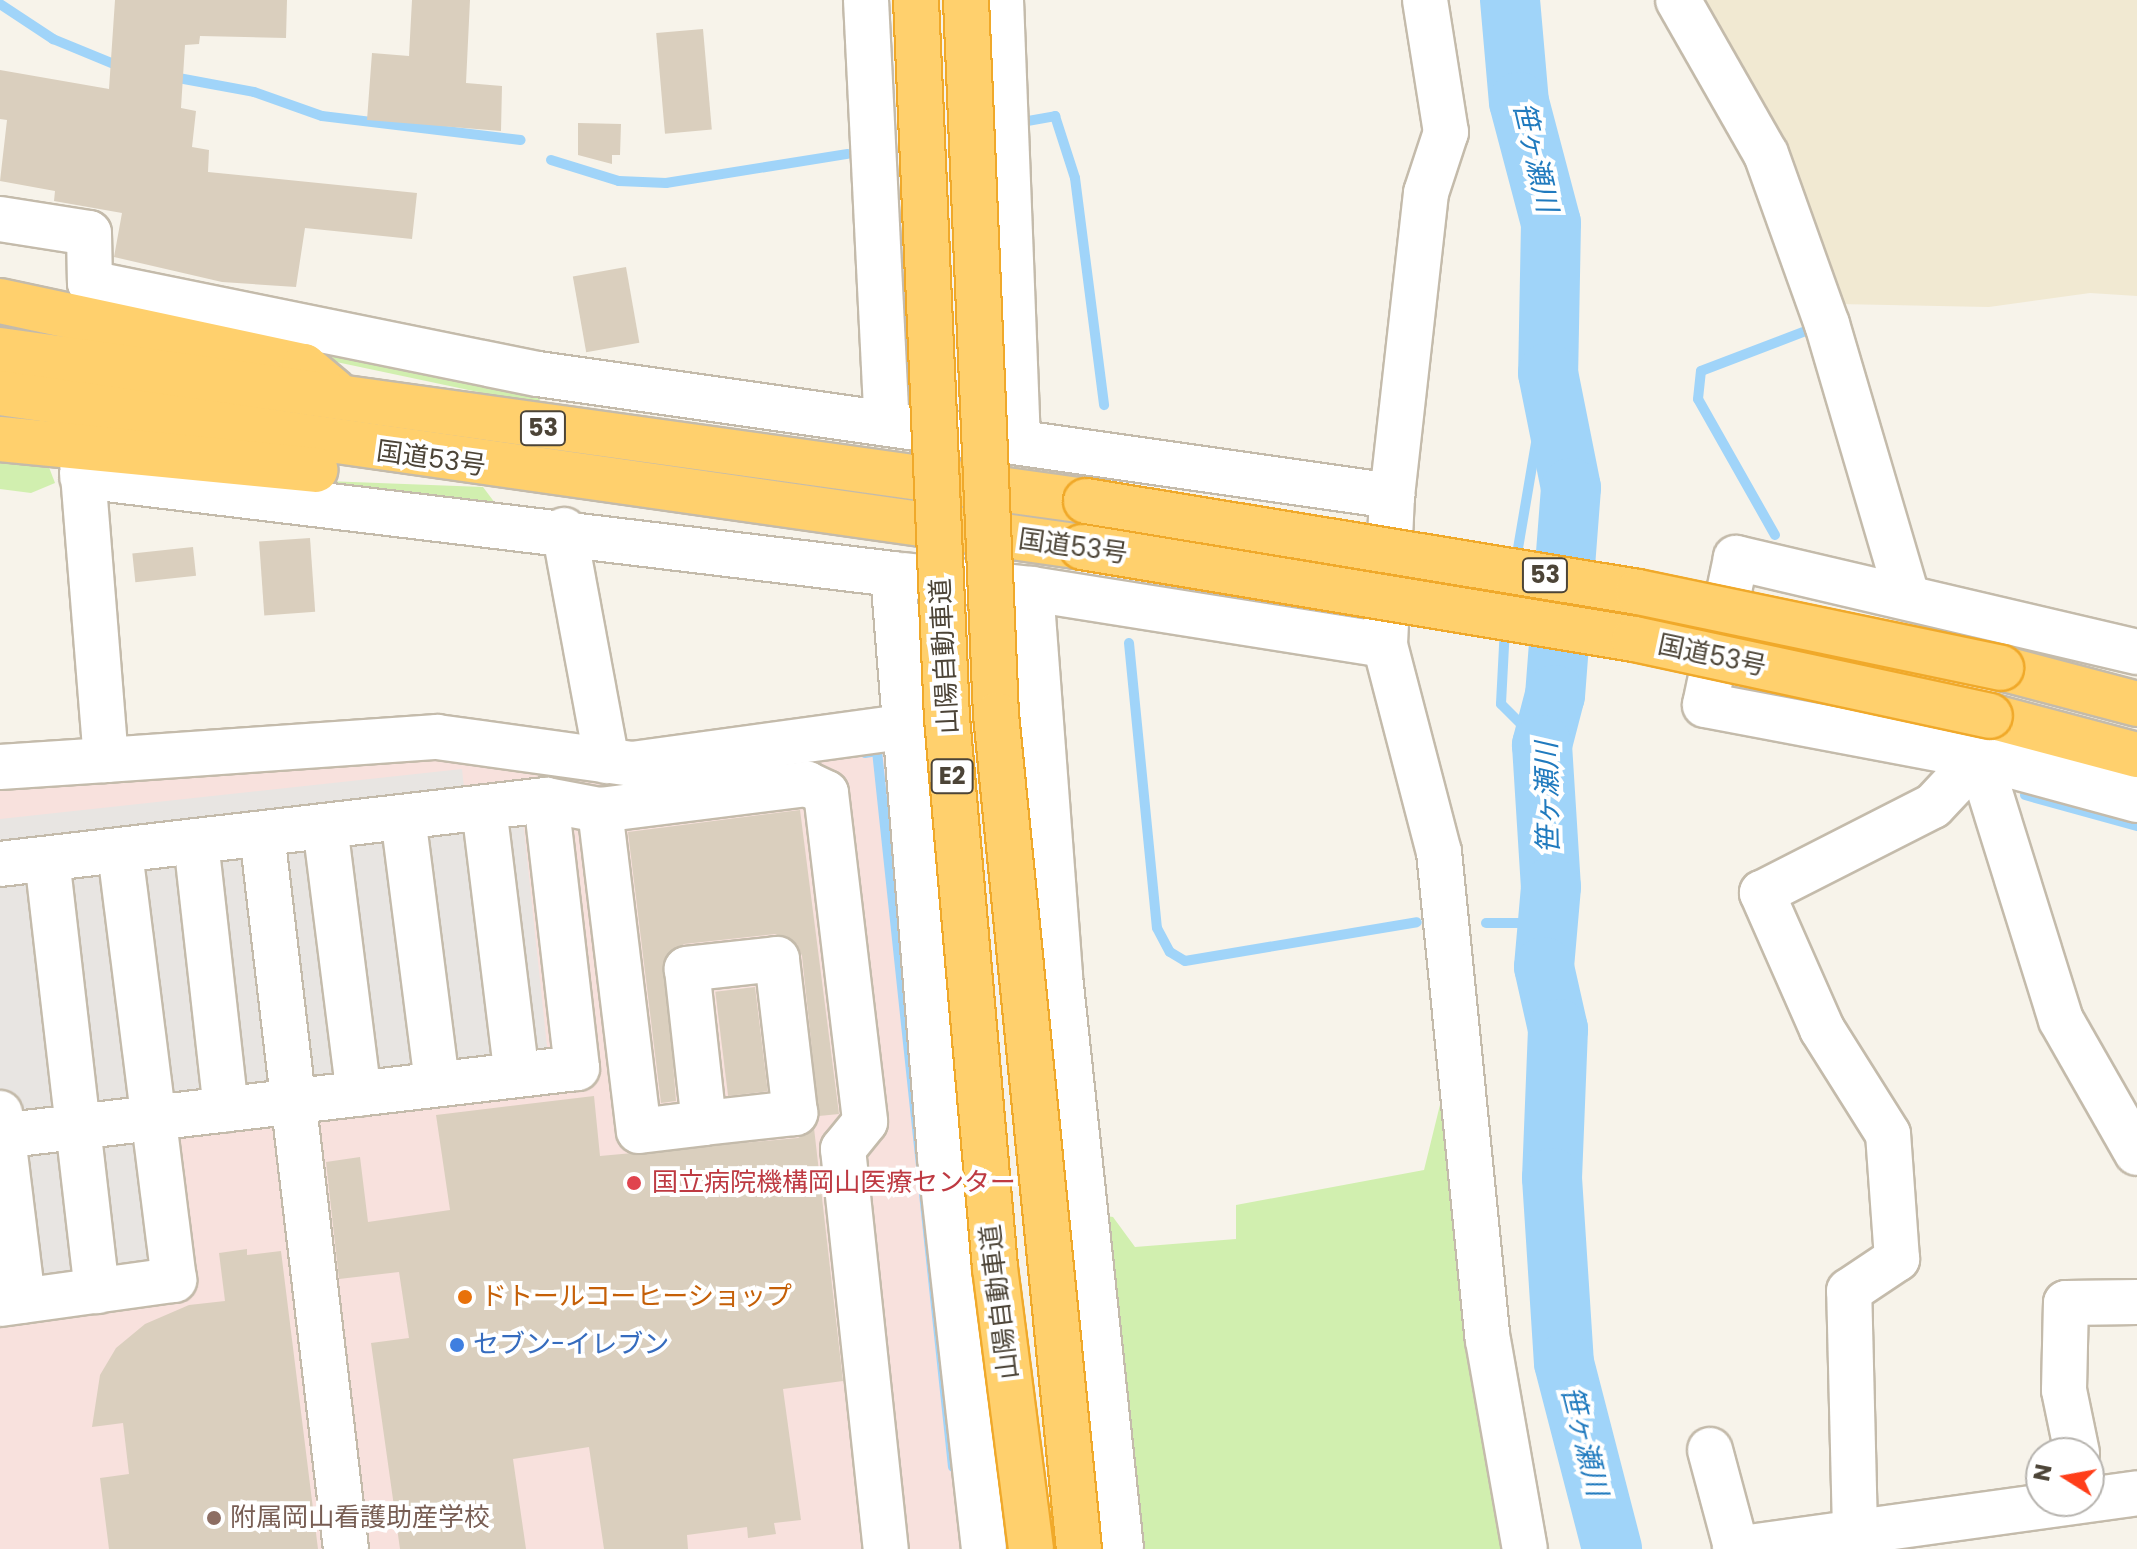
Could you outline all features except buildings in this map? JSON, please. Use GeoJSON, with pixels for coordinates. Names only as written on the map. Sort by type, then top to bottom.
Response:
{"type":"FeatureCollection","features":[{"type":"Feature","properties":{"kind":"highway","name":"山陽自動車道"},"geometry":{"type":"LineString","coordinates":[[916,0],[947,718],[995,1268],[1031,1549]]}},
{"type":"Feature","properties":{"kind":"highway","name":"山陽自動車道"},"geometry":{"type":"LineString","coordinates":[[966,0],[996,715],[1079,1549]]}},
{"type":"Feature","properties":{"kind":"highway"},"geometry":{"type":"LineString","coordinates":[[0,301],[304,366],[347,401]]}},
{"type":"Feature","properties":{"kind":"highway","name":"国道53号"},"geometry":{"type":"LineString","coordinates":[[0,350],[347,401],[1086,501],[1638,592],[2001,668],[2137,704]]}},
{"type":"Feature","properties":{"kind":"highway","name":"国道53号"},"geometry":{"type":"LineString","coordinates":[[0,393],[494,468],[1082,547],[1634,639],[1990,716],[2137,755]]}},
{"type":"Feature","properties":{"kind":"highway","name":"53"},"geometry":{"type":"LineString","coordinates":[[0,439],[81,463],[317,470],[494,468]]}},
{"type":"Feature","properties":{"kind":"street"},"geometry":{"type":"LineString","coordinates":[[866,0],[887,423]]}},
{"type":"Feature","properties":{"kind":"street"},"geometry":{"type":"LineString","coordinates":[[1001,0],[1018,437]]}},
{"type":"Feature","properties":{"kind":"street"},"geometry":{"type":"LineString","coordinates":[[1425,0],[1446,132],[1426,193],[1392,496],[1385,645],[1439,852],[1488,1340],[1525,1549]]}},
{"type":"Feature","properties":{"kind":"street"},"geometry":{"type":"LineString","coordinates":[[1678,0],[1766,154],[1827,324],[1907,595]]}},
{"type":"Feature","properties":{"kind":"street"},"geometry":{"type":"LineString","coordinates":[[0,219],[89,233],[90,283],[567,379],[887,423],[1018,437],[1392,496]]}},
{"type":"Feature","properties":{"kind":"street"},"geometry":{"type":"LineString","coordinates":[[1130,605],[1135,455]]}},
{"type":"Feature","properties":{"kind":"street"},"geometry":{"type":"LineString","coordinates":[[106,760],[81,463],[893,574],[1031,589],[1385,645]]}},
{"type":"Feature","properties":{"kind":"street"},"geometry":{"type":"LineString","coordinates":[[564,530],[607,761]]}},
{"type":"Feature","properties":{"kind":"street"},"geometry":{"type":"LineString","coordinates":[[2137,652],[1907,595],[1736,558],[1705,705],[1979,757],[2137,800]]}},
{"type":"Feature","properties":{"kind":"street"},"geometry":{"type":"LineString","coordinates":[[893,574],[940,1157],[984,1549]]}},
{"type":"Feature","properties":{"kind":"street"},"geometry":{"type":"LineString","coordinates":[[1031,589],[1061,991],[1121,1549]]}},
{"type":"Feature","properties":{"kind":"street"},"geometry":{"type":"LineString","coordinates":[[0,767],[437,737],[632,764],[903,727]]}},
{"type":"Feature","properties":{"kind":"street"},"geometry":{"type":"LineString","coordinates":[[1979,757],[2061,1020],[2137,1153]]}},
{"type":"Feature","properties":{"kind":"street"},"geometry":{"type":"LineString","coordinates":[[1855,1530],[1849,1291],[1897,1259],[1888,1134],[1822,1029],[1762,893],[1933,806],[1979,757]]}},
{"type":"Feature","properties":{"kind":"street"},"geometry":{"type":"LineString","coordinates":[[0,864],[546,800],[601,820],[807,784],[826,793],[865,1122],[843,1149],[886,1549]]}},
{"type":"Feature","properties":{"kind":"street"},"geometry":{"type":"LineString","coordinates":[[120,850],[154,1118],[174,1280],[11,1302],[1,1128],[78,1127],[154,1118],[293,1101],[577,1068],[546,800]]}},
{"type":"Feature","properties":{"kind":"street"},"geometry":{"type":"LineString","coordinates":[[484,808],[517,1075]]}},
{"type":"Feature","properties":{"kind":"street"},"geometry":{"type":"LineString","coordinates":[[403,817],[437,1084]]}},
{"type":"Feature","properties":{"kind":"street"},"geometry":{"type":"LineString","coordinates":[[601,820],[639,1131],[704,1123]]}},
{"type":"Feature","properties":{"kind":"street"},"geometry":{"type":"LineString","coordinates":[[325,826],[359,1094]]}},
{"type":"Feature","properties":{"kind":"street"},"geometry":{"type":"LineString","coordinates":[[262,834],[346,1549]]}},
{"type":"Feature","properties":{"kind":"street"},"geometry":{"type":"LineString","coordinates":[[196,842],[226,1109]]}},
{"type":"Feature","properties":{"kind":"street"},"geometry":{"type":"LineString","coordinates":[[47,859],[97,1291]]}},
{"type":"Feature","properties":{"kind":"street"},"geometry":{"type":"LineString","coordinates":[[2074,1437],[2064,1390],[2066,1303],[2137,1302]]}},
{"type":"Feature","properties":{"kind":"street"},"geometry":{"type":"LineString","coordinates":[[1710,1450],[1735,1546],[2025,1509]]}},
{"type":"Feature","properties":{"kind":"street"},"geometry":{"type":"LineString","coordinates":[[2105,1498],[2137,1493]]}},
{"type":"Feature","properties":{"kind":"shaded area"},"geometry":{"type":"Polygon","coordinates":[[[1691,0],[2137,0],[2137,296],[2090,293],[1989,307],[1838,304],[1691,0]]]}},
{"type":"Feature","properties":{"kind":"shaded area"},"geometry":{"type":"Polygon","coordinates":[[[876,746],[887,753],[973,1549],[0,1549],[0,776],[447,749],[876,746]]]}},
{"type":"Feature","properties":{"kind":"shaded area"},"geometry":{"type":"Polygon","coordinates":[[[462,769],[468,826],[523,820],[548,1056],[138,1100],[154,1264],[0,1281],[0,819],[462,769]]]}},
{"type":"Feature","properties":{"kind":"green space"},"geometry":{"type":"Polygon","coordinates":[[[286,341],[541,390],[539,405],[308,356],[286,341]]]}},
{"type":"Feature","properties":{"kind":"green space"},"geometry":{"type":"Polygon","coordinates":[[[0,458],[47,462],[55,483],[31,493],[0,489],[0,458]]]}},
{"type":"Feature","properties":{"kind":"green space"},"geometry":{"type":"Polygon","coordinates":[[[274,479],[483,487],[498,507],[274,479]]]}},
{"type":"Feature","properties":{"kind":"green space"},"geometry":{"type":"Polygon","coordinates":[[[1451,1060],[1517,1549],[1142,1549],[1099,1215],[1113,1217],[1135,1247],[1236,1239],[1236,1205],[1424,1170],[1451,1060]]]}},
{"type":"Feature","properties":{"kind":"waterway","name":"笹ヶ瀬川"},"geometry":{"type":"LineString","coordinates":[[1510,0],[1519,102],[1551,223],[1548,373],[1571,488],[1555,695],[1542,745],[1551,887],[1544,967],[1558,1029],[1552,1178],[1564,1363],[1612,1549]]}},
{"type":"Feature","properties":{"kind":"waterway"},"geometry":{"type":"LineString","coordinates":[[0,4],[53,39],[121,67]]}},
{"type":"Feature","properties":{"kind":"waterway"},"geometry":{"type":"LineString","coordinates":[[173,77],[254,92],[322,116],[521,140]]}},
{"type":"Feature","properties":{"kind":"waterway"},"geometry":{"type":"LineString","coordinates":[[1016,123],[1055,116],[1075,178],[1104,405]]}},
{"type":"Feature","properties":{"kind":"waterway"},"geometry":{"type":"LineString","coordinates":[[551,160],[619,181],[666,183],[848,154]]}},
{"type":"Feature","properties":{"kind":"waterway"},"geometry":{"type":"LineString","coordinates":[[1775,535],[1698,399],[1701,371],[1811,329],[1808,322]]}},
{"type":"Feature","properties":{"kind":"waterway"},"geometry":{"type":"LineString","coordinates":[[1516,560],[1548,373]]}},
{"type":"Feature","properties":{"kind":"waterway"},"geometry":{"type":"LineString","coordinates":[[1505,627],[1501,704],[1542,745]]}},
{"type":"Feature","properties":{"kind":"waterway"},"geometry":{"type":"LineString","coordinates":[[1129,643],[1157,928],[1170,952],[1185,961],[1417,922]]}},
{"type":"Feature","properties":{"kind":"waterway"},"geometry":{"type":"LineString","coordinates":[[865,753],[877,751],[953,1467]]}},
{"type":"Feature","properties":{"kind":"waterway"},"geometry":{"type":"LineString","coordinates":[[2025,795],[2137,826]]}},
{"type":"Feature","properties":{"kind":"waterway"},"geometry":{"type":"LineString","coordinates":[[1486,923],[1547,923]]}},
{"type":"Feature","properties":{"kind":"place","name":"国立病院機構岡山医療センター"},"geometry":{"type":"Point","coordinates":[634,1183]}},
{"type":"Feature","properties":{"kind":"place","name":"ドトールコーヒーショップ"},"geometry":{"type":"Point","coordinates":[465,1297]}},
{"type":"Feature","properties":{"kind":"place","name":"セブン-イレブン"},"geometry":{"type":"Point","coordinates":[457,1345]}},
{"type":"Feature","properties":{"kind":"place","name":"附属岡山看護助産学校"},"geometry":{"type":"Point","coordinates":[214,1518]}}]}
